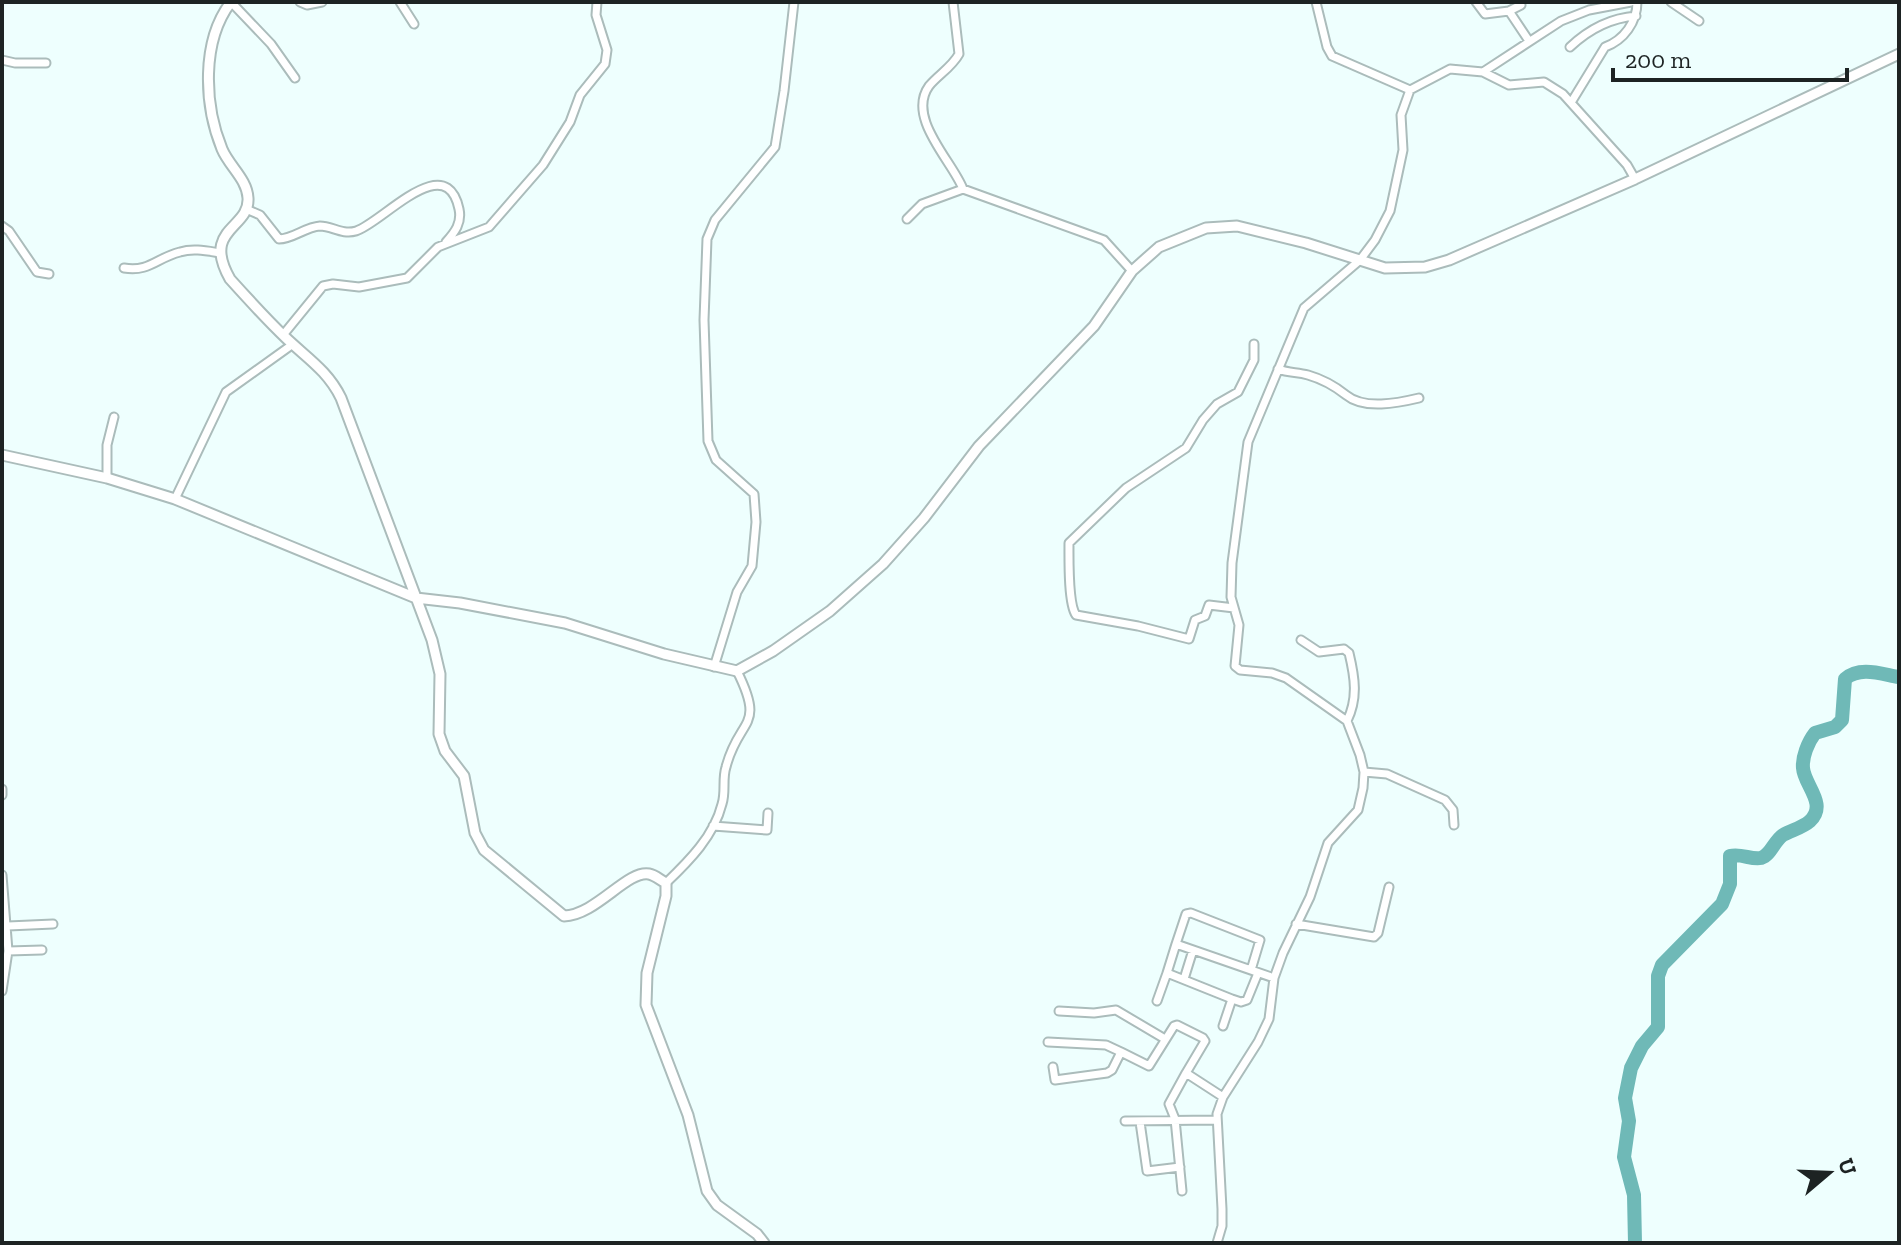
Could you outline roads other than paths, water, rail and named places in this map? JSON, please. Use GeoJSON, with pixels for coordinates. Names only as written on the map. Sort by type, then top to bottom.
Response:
{"type":"FeatureCollection","features":[{"type":"Feature","properties":{"kind":"street"},"geometry":{"type":"LineString","coordinates":[[295,78],[271,44],[231,2],[224,11],[212,49],[209,65],[211,99],[223,152],[246,190],[248,199],[246,209],[226,234],[220,253],[223,267],[230,279],[283,335],[320,366],[335,385],[432,640],[440,674],[441,743],[464,776],[475,833],[484,850],[564,916],[593,907],[641,874],[666,883]]}},
{"type":"Feature","properties":{"kind":"street"},"geometry":{"type":"LineString","coordinates":[[300,2],[307,5],[322,2]]}},
{"type":"Feature","properties":{"kind":"street"},"geometry":{"type":"LineString","coordinates":[[400,2],[414,24]]}},
{"type":"Feature","properties":{"kind":"street"},"geometry":{"type":"LineString","coordinates":[[283,335],[323,286],[359,287],[407,278],[438,247],[489,227],[555,148],[570,122],[580,95],[607,59],[596,15],[597,2]]}},
{"type":"Feature","properties":{"kind":"street"},"geometry":{"type":"LineString","coordinates":[[714,667],[737,592],[752,566],[756,522],[754,494],[716,460],[708,441],[704,320],[707,239],[715,220],[775,147],[794,2]]}},
{"type":"Feature","properties":{"kind":"street"},"geometry":{"type":"LineString","coordinates":[[953,2],[959,54],[930,86],[924,103],[931,138],[957,172],[963,189]]}},
{"type":"Feature","properties":{"kind":"street"},"geometry":{"type":"LineString","coordinates":[[1316,2],[1332,56],[1410,90]]}},
{"type":"Feature","properties":{"kind":"street"},"geometry":{"type":"LineString","coordinates":[[1476,2],[1485,14],[1509,11],[1521,5]]}},
{"type":"Feature","properties":{"kind":"street"},"geometry":{"type":"LineString","coordinates":[[1483,72],[1529,41],[1585,11],[1634,2],[1636,16],[1619,40],[1605,47],[1572,101]]}},
{"type":"Feature","properties":{"kind":"street"},"geometry":{"type":"LineString","coordinates":[[1671,2],[1699,21]]}},
{"type":"Feature","properties":{"kind":"street"},"geometry":{"type":"LineString","coordinates":[[1509,11],[1529,41]]}},
{"type":"Feature","properties":{"kind":"street"},"geometry":{"type":"LineString","coordinates":[[1570,47],[1602,24],[1636,16]]}},
{"type":"Feature","properties":{"kind":"street"},"geometry":{"type":"LineString","coordinates":[[2,455],[107,478],[175,499],[416,598],[565,623],[737,671],[773,651],[830,611],[883,564],[924,518],[979,446],[1094,326],[1132,271],[1159,247],[1182,236],[1225,225],[1306,243],[1395,269],[1425,267],[1449,260],[1631,171],[1899,54]]}},
{"type":"Feature","properties":{"kind":"street"},"geometry":{"type":"LineString","coordinates":[[2,60],[46,63]]}},
{"type":"Feature","properties":{"kind":"street"},"geometry":{"type":"LineString","coordinates":[[1217,1243],[1221,1233],[1222,1209],[1216,1120],[1223,1097],[1269,1019],[1274,978],[1310,897],[1328,843],[1358,810],[1364,772],[1347,721],[1286,678],[1237,668],[1235,663],[1239,625],[1231,597],[1232,563],[1248,442],[1307,304],[1360,260],[1390,211],[1403,150],[1401,115],[1410,90],[1450,69],[1483,72],[1509,85],[1544,82],[1572,101],[1631,171]]}},
{"type":"Feature","properties":{"kind":"street"},"geometry":{"type":"LineString","coordinates":[[246,209],[260,215],[279,239],[317,226],[357,231],[418,190],[437,185],[451,192],[459,207],[458,226],[444,244]]}},
{"type":"Feature","properties":{"kind":"street"},"geometry":{"type":"LineString","coordinates":[[907,219],[922,204],[963,189],[1099,238],[1132,271]]}},
{"type":"Feature","properties":{"kind":"street"},"geometry":{"type":"LineString","coordinates":[[2,226],[9,231],[37,272],[49,274]]}},
{"type":"Feature","properties":{"kind":"street"},"geometry":{"type":"LineString","coordinates":[[124,268],[144,269],[160,258],[188,250],[220,253]]}},
{"type":"Feature","properties":{"kind":"street"},"geometry":{"type":"LineString","coordinates":[[175,499],[223,396],[293,344]]}},
{"type":"Feature","properties":{"kind":"street"},"geometry":{"type":"LineString","coordinates":[[1234,608],[1209,605],[1205,616],[1195,620],[1190,639],[1076,615],[1072,612],[1070,593],[1069,543],[1126,488],[1186,448],[1217,404],[1235,394],[1243,385],[1254,360],[1254,344]]}},
{"type":"Feature","properties":{"kind":"street"},"geometry":{"type":"LineString","coordinates":[[1278,369],[1310,376],[1340,389],[1348,397],[1376,404],[1419,398]]}},
{"type":"Feature","properties":{"kind":"street"},"geometry":{"type":"LineString","coordinates":[[107,478],[107,445],[114,417]]}},
{"type":"Feature","properties":{"kind":"street"},"geometry":{"type":"LineString","coordinates":[[1301,640],[1319,652],[1344,649],[1349,653],[1355,701],[1347,721]]}},
{"type":"Feature","properties":{"kind":"street"},"geometry":{"type":"LineString","coordinates":[[737,671],[749,697],[751,713],[726,764],[722,805],[713,826],[691,859],[666,883],[666,896],[647,973],[646,1005],[688,1115],[707,1191],[717,1205],[757,1234],[764,1243]]}},
{"type":"Feature","properties":{"kind":"street"},"geometry":{"type":"LineString","coordinates":[[1364,772],[1387,774],[1445,800],[1453,810],[1454,825]]}},
{"type":"Feature","properties":{"kind":"street"},"geometry":{"type":"LineString","coordinates":[[713,826],[767,830],[768,813]]}},
{"type":"Feature","properties":{"kind":"street"},"geometry":{"type":"LineString","coordinates":[[2,875],[8,926],[2,991]]}},
{"type":"Feature","properties":{"kind":"street"},"geometry":{"type":"LineString","coordinates":[[1296,924],[1374,937],[1378,933],[1389,887]]}},
{"type":"Feature","properties":{"kind":"street"},"geometry":{"type":"LineString","coordinates":[[1157,1001],[1185,916],[1191,913],[1260,940],[1247,1000],[1232,999],[1167,973]]}},
{"type":"Feature","properties":{"kind":"street"},"geometry":{"type":"LineString","coordinates":[[8,926],[53,924]]}},
{"type":"Feature","properties":{"kind":"street"},"geometry":{"type":"LineString","coordinates":[[1176,944],[1274,978]]}},
{"type":"Feature","properties":{"kind":"street"},"geometry":{"type":"LineString","coordinates":[[8,951],[42,950]]}},
{"type":"Feature","properties":{"kind":"street"},"geometry":{"type":"LineString","coordinates":[[1184,979],[1193,950]]}},
{"type":"Feature","properties":{"kind":"street"},"geometry":{"type":"LineString","coordinates":[[1223,1026],[1232,999]]}},
{"type":"Feature","properties":{"kind":"street"},"geometry":{"type":"LineString","coordinates":[[1059,1011],[1094,1013],[1116,1010],[1165,1039]]}},
{"type":"Feature","properties":{"kind":"street"},"geometry":{"type":"LineString","coordinates":[[1048,1042],[1106,1045],[1149,1066],[1177,1025],[1205,1039],[1170,1100],[1169,1108],[1175,1119],[1182,1191]]}},
{"type":"Feature","properties":{"kind":"street"},"geometry":{"type":"LineString","coordinates":[[1053,1067],[1055,1080],[1109,1073],[1121,1052]]}},
{"type":"Feature","properties":{"kind":"street"},"geometry":{"type":"LineString","coordinates":[[1186,1073],[1223,1097]]}},
{"type":"Feature","properties":{"kind":"street"},"geometry":{"type":"LineString","coordinates":[[1125,1121],[1216,1120]]}},
{"type":"Feature","properties":{"kind":"street"},"geometry":{"type":"LineString","coordinates":[[1140,1122],[1147,1171],[1180,1167]]}},
{"type":"Feature","properties":{"kind":"waterway"},"geometry":{"type":"LineString","coordinates":[[1635,1243],[1634,1195],[1624,1157],[1629,1121],[1625,1098],[1631,1068],[1642,1046],[1658,1027],[1658,976],[1662,965],[1722,904],[1730,884],[1730,856],[1761,858],[1783,835],[1807,823],[1815,815],[1816,801],[1804,774],[1803,759],[1815,733],[1835,727],[1842,720],[1845,679],[1864,672],[1899,677]]}}]}
